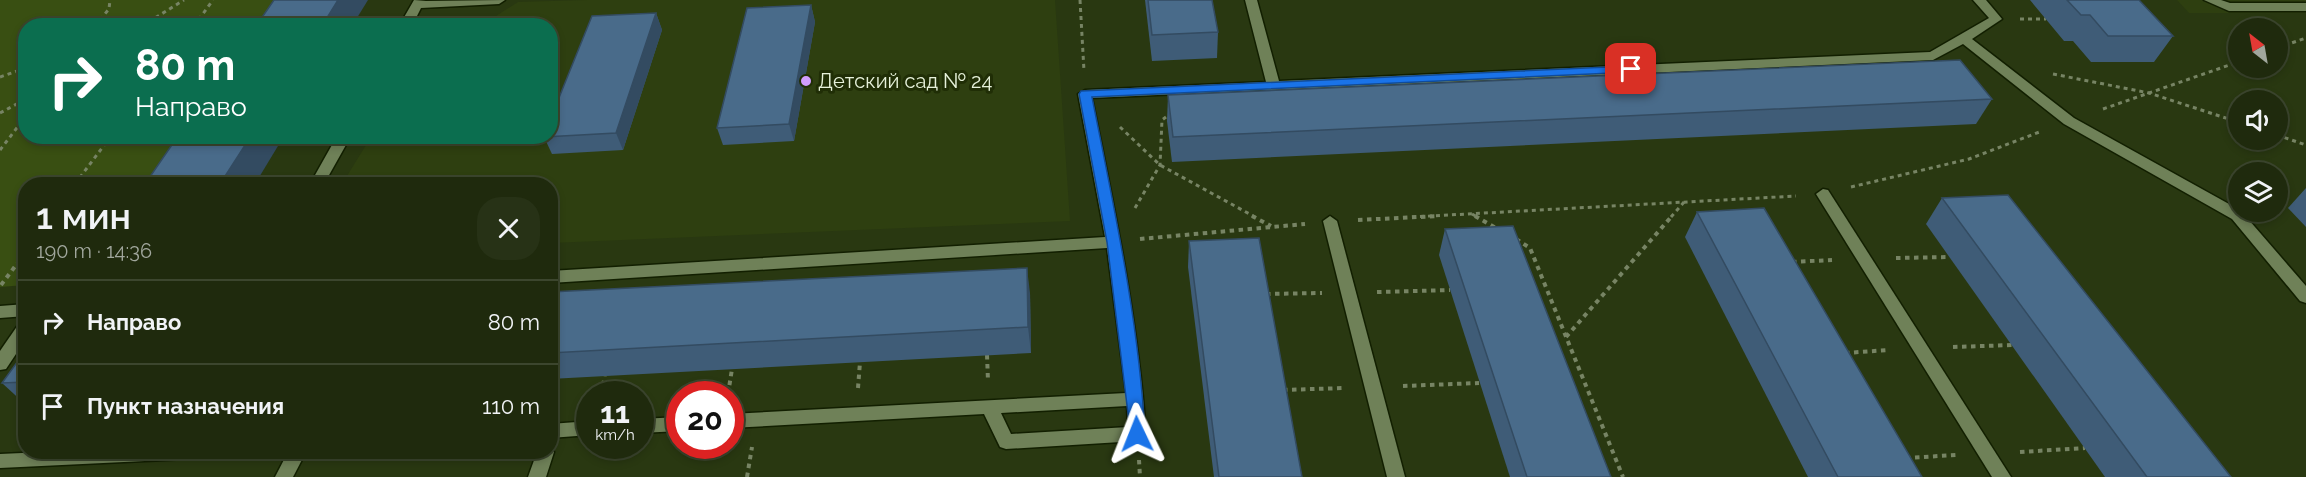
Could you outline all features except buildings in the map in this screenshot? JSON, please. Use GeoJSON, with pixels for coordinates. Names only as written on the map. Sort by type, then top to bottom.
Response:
{"type":"FeatureCollection","features":[{"type":"Feature","properties":{"kind":"lane"},"geometry":{"type":"LineString","coordinates":[[409,18],[418,2],[500,0]]}},
{"type":"Feature","properties":{"kind":"lane"},"geometry":{"type":"LineString","coordinates":[[1251,0],[1272,86]]}},
{"type":"Feature","properties":{"kind":"lane"},"geometry":{"type":"LineString","coordinates":[[989,407],[1006,442],[1137,434],[1136,399],[1114,242],[1085,94],[1933,56],[1996,19],[1979,0]]}},
{"type":"Feature","properties":{"kind":"lane"},"geometry":{"type":"LineString","coordinates":[[2210,0],[2229,7],[2306,7]]}},
{"type":"Feature","properties":{"kind":"lane"},"geometry":{"type":"LineString","coordinates":[[1963,38],[2070,121],[2237,215],[2306,297]]}},
{"type":"Feature","properties":{"kind":"lane"},"geometry":{"type":"LineString","coordinates":[[321,177],[340,144]]}},
{"type":"Feature","properties":{"kind":"lane"},"geometry":{"type":"LineString","coordinates":[[1822,194],[2002,477]]}},
{"type":"Feature","properties":{"kind":"lane"},"geometry":{"type":"LineString","coordinates":[[1330,221],[1396,477]]}},
{"type":"Feature","properties":{"kind":"lane"},"geometry":{"type":"LineString","coordinates":[[558,276],[1114,242]]}},
{"type":"Feature","properties":{"kind":"lane"},"geometry":{"type":"LineString","coordinates":[[0,312],[18,311]]}},
{"type":"Feature","properties":{"kind":"lane"},"geometry":{"type":"LineString","coordinates":[[0,364],[18,338]]}},
{"type":"Feature","properties":{"kind":"lane"},"geometry":{"type":"LineString","coordinates":[[744,420],[1136,399]]}},
{"type":"Feature","properties":{"kind":"lane"},"geometry":{"type":"LineString","coordinates":[[558,431],[576,429]]}},
{"type":"Feature","properties":{"kind":"lane"},"geometry":{"type":"LineString","coordinates":[[0,461],[41,459]]}},
{"type":"Feature","properties":{"kind":"lane"},"geometry":{"type":"LineString","coordinates":[[284,477],[293,459]]}},
{"type":"Feature","properties":{"kind":"lane"},"geometry":{"type":"LineString","coordinates":[[537,477],[543,459]]}},
{"type":"Feature","properties":{"kind":"path"},"geometry":{"type":"LineString","coordinates":[[102,18],[109,9],[110,0]]}},
{"type":"Feature","properties":{"kind":"path"},"geometry":{"type":"LineString","coordinates":[[155,18],[184,0]]}},
{"type":"Feature","properties":{"kind":"path"},"geometry":{"type":"LineString","coordinates":[[200,18],[213,0]]}},
{"type":"Feature","properties":{"kind":"path"},"geometry":{"type":"LineString","coordinates":[[1080,0],[1085,94],[1161,165],[1273,227]]}},
{"type":"Feature","properties":{"kind":"path"},"geometry":{"type":"LineString","coordinates":[[2288,44],[2306,38]]}},
{"type":"Feature","properties":{"kind":"path"},"geometry":{"type":"LineString","coordinates":[[1114,242],[1330,221],[1822,194],[1969,159],[2228,66]]}},
{"type":"Feature","properties":{"kind":"path"},"geometry":{"type":"LineString","coordinates":[[0,77],[18,71]]}},
{"type":"Feature","properties":{"kind":"path"},"geometry":{"type":"LineString","coordinates":[[2049,73],[2150,93],[2228,119]]}},
{"type":"Feature","properties":{"kind":"path"},"geometry":{"type":"LineString","coordinates":[[0,113],[18,103]]}},
{"type":"Feature","properties":{"kind":"path"},"geometry":{"type":"LineString","coordinates":[[1114,242],[1161,165],[1162,120],[1171,114]]}},
{"type":"Feature","properties":{"kind":"path"},"geometry":{"type":"LineString","coordinates":[[0,150],[18,126]]}},
{"type":"Feature","properties":{"kind":"path"},"geometry":{"type":"LineString","coordinates":[[2288,139],[2306,145]]}},
{"type":"Feature","properties":{"kind":"path"},"geometry":{"type":"LineString","coordinates":[[80,177],[105,144]]}},
{"type":"Feature","properties":{"kind":"path"},"geometry":{"type":"LineString","coordinates":[[1566,337],[1685,202]]}},
{"type":"Feature","properties":{"kind":"path"},"geometry":{"type":"LineString","coordinates":[[1471,213],[1501,231]]}},
{"type":"Feature","properties":{"kind":"path"},"geometry":{"type":"LineString","coordinates":[[1511,236],[1530,248],[1623,477]]}},
{"type":"Feature","properties":{"kind":"path"},"geometry":{"type":"LineString","coordinates":[[1780,262],[1950,257]]}},
{"type":"Feature","properties":{"kind":"path"},"geometry":{"type":"LineString","coordinates":[[0,286],[18,262]]}},
{"type":"Feature","properties":{"kind":"path"},"geometry":{"type":"LineString","coordinates":[[1842,353],[2012,345]]}},
{"type":"Feature","properties":{"kind":"path"},"geometry":{"type":"LineString","coordinates":[[730,381],[732,369]]}},
{"type":"Feature","properties":{"kind":"path"},"geometry":{"type":"LineString","coordinates":[[604,381],[605,376]]}},
{"type":"Feature","properties":{"kind":"path"},"geometry":{"type":"LineString","coordinates":[[1900,458],[2085,448]]}},
{"type":"Feature","properties":{"kind":"shaded area"},"geometry":{"type":"Polygon","coordinates":[[[0,0],[298,0],[285,18],[18,18],[18,144],[200,144],[177,177],[18,177],[18,286],[0,287],[0,0]]]}},
{"type":"Feature","properties":{"kind":"shaded area","name":"Детский сад № 24"},"geometry":{"type":"Polygon","coordinates":[[[1055,0],[1070,221],[558,243],[558,177],[346,177],[367,144],[558,144],[558,18],[493,18],[518,2],[1055,0]]]}},
{"type":"Feature","properties":{"kind":"shaded area"},"geometry":{"type":"Polygon","coordinates":[[[2177,0],[2306,0],[2306,13],[2189,13],[2177,0]]]}},
{"type":"Feature","properties":{"kind":"place","name":"Детский сад № 24"},"geometry":{"type":"Point","coordinates":[806,81]}},
{"type":"Feature","properties":{"kind":"route"},"geometry":{"type":"LineString","coordinates":[[1137,434],[1136,399],[1114,242],[1085,94],[1631,69]]}}]}
